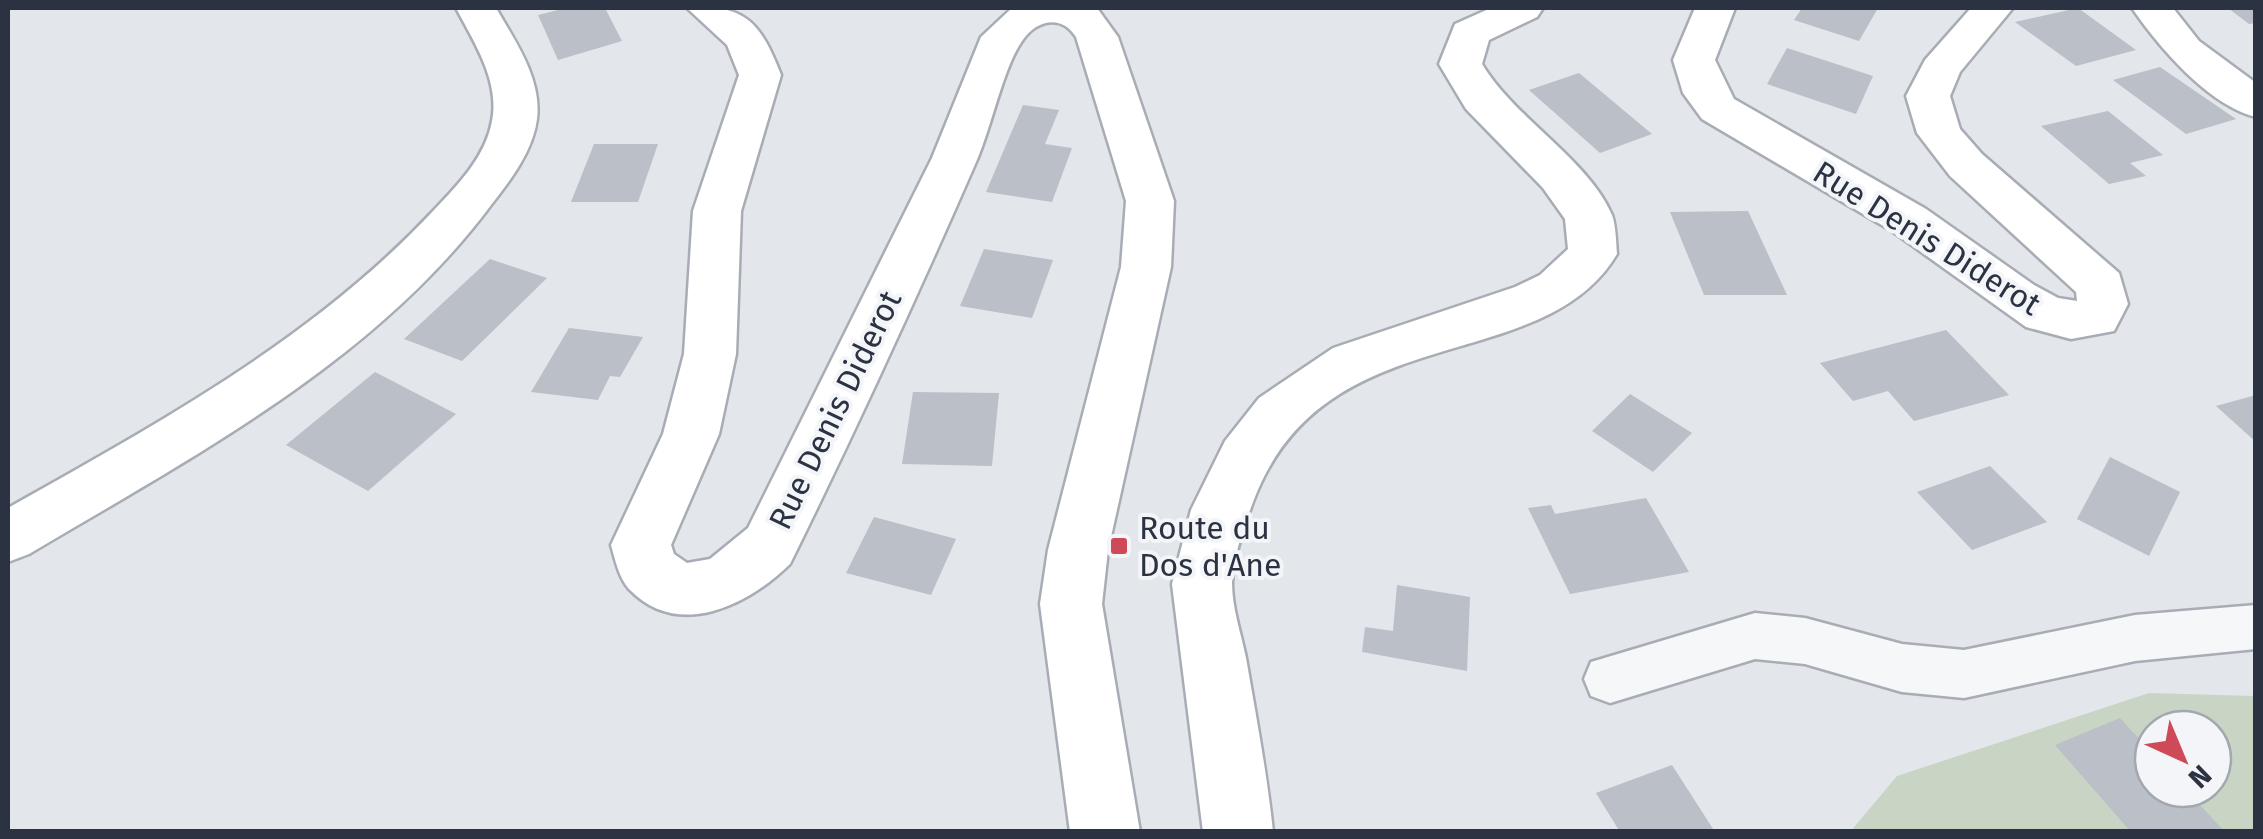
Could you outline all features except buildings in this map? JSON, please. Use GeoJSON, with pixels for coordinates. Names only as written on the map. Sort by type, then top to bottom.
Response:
{"type":"FeatureCollection","features":[{"type":"Feature","properties":{"kind":"main road"},"geometry":{"type":"LineString","coordinates":[[8,537],[228,408],[320,344],[426,254],[488,178],[515,121],[513,80],[476,8]]}},
{"type":"Feature","properties":{"kind":"main road","name":"Rue Denis Diderot"},"geometry":{"type":"LineString","coordinates":[[707,8],[746,39],[760,76],[717,211],[710,354],[691,434],[641,545],[649,570],[682,590],[716,585],[747,567],[770,546],[955,158],[1002,37],[1023,17],[1060,8],[1082,15],[1097,37],[1150,201],[1146,267],[1078,550],[1071,604],[1105,832]]}},
{"type":"Feature","properties":{"kind":"main road"},"geometry":{"type":"LineString","coordinates":[[1238,832],[1202,582],[1219,509],[1238,461],[1300,395],[1352,362],[1545,295],[1581,276],[1598,248],[1595,222],[1478,94],[1461,68],[1459,50],[1466,38],[1492,18],[1523,8]]}},
{"type":"Feature","properties":{"kind":"main road","name":"Rue Denis Diderot"},"geometry":{"type":"LineString","coordinates":[[1715,8],[1694,60],[1705,93],[1718,109],[1909,220],[2044,314],[2071,320],[2096,318],[2103,304],[2101,286],[1966,165],[1940,133],[1928,96],[1940,69],[1993,8]]}},
{"type":"Feature","properties":{"kind":"main road"},"geometry":{"type":"LineString","coordinates":[[2152,8],[2184,50],[2256,104]]}},
{"type":"Feature","properties":{"kind":"street"},"geometry":{"type":"LineString","coordinates":[[1610,680],[1755,636],[1805,641],[1902,668],[1964,674],[2136,638],[2256,627]]}},
{"type":"Feature","properties":{"kind":"green space"},"geometry":{"type":"Polygon","coordinates":[[[2149,693],[2255,696],[2255,831],[1850,832],[1897,776],[2149,693]]]}},
{"type":"Feature","properties":{"kind":"place","name":"Route du Dos d'Ane"},"geometry":{"type":"Point","coordinates":[1119,546]}}]}
